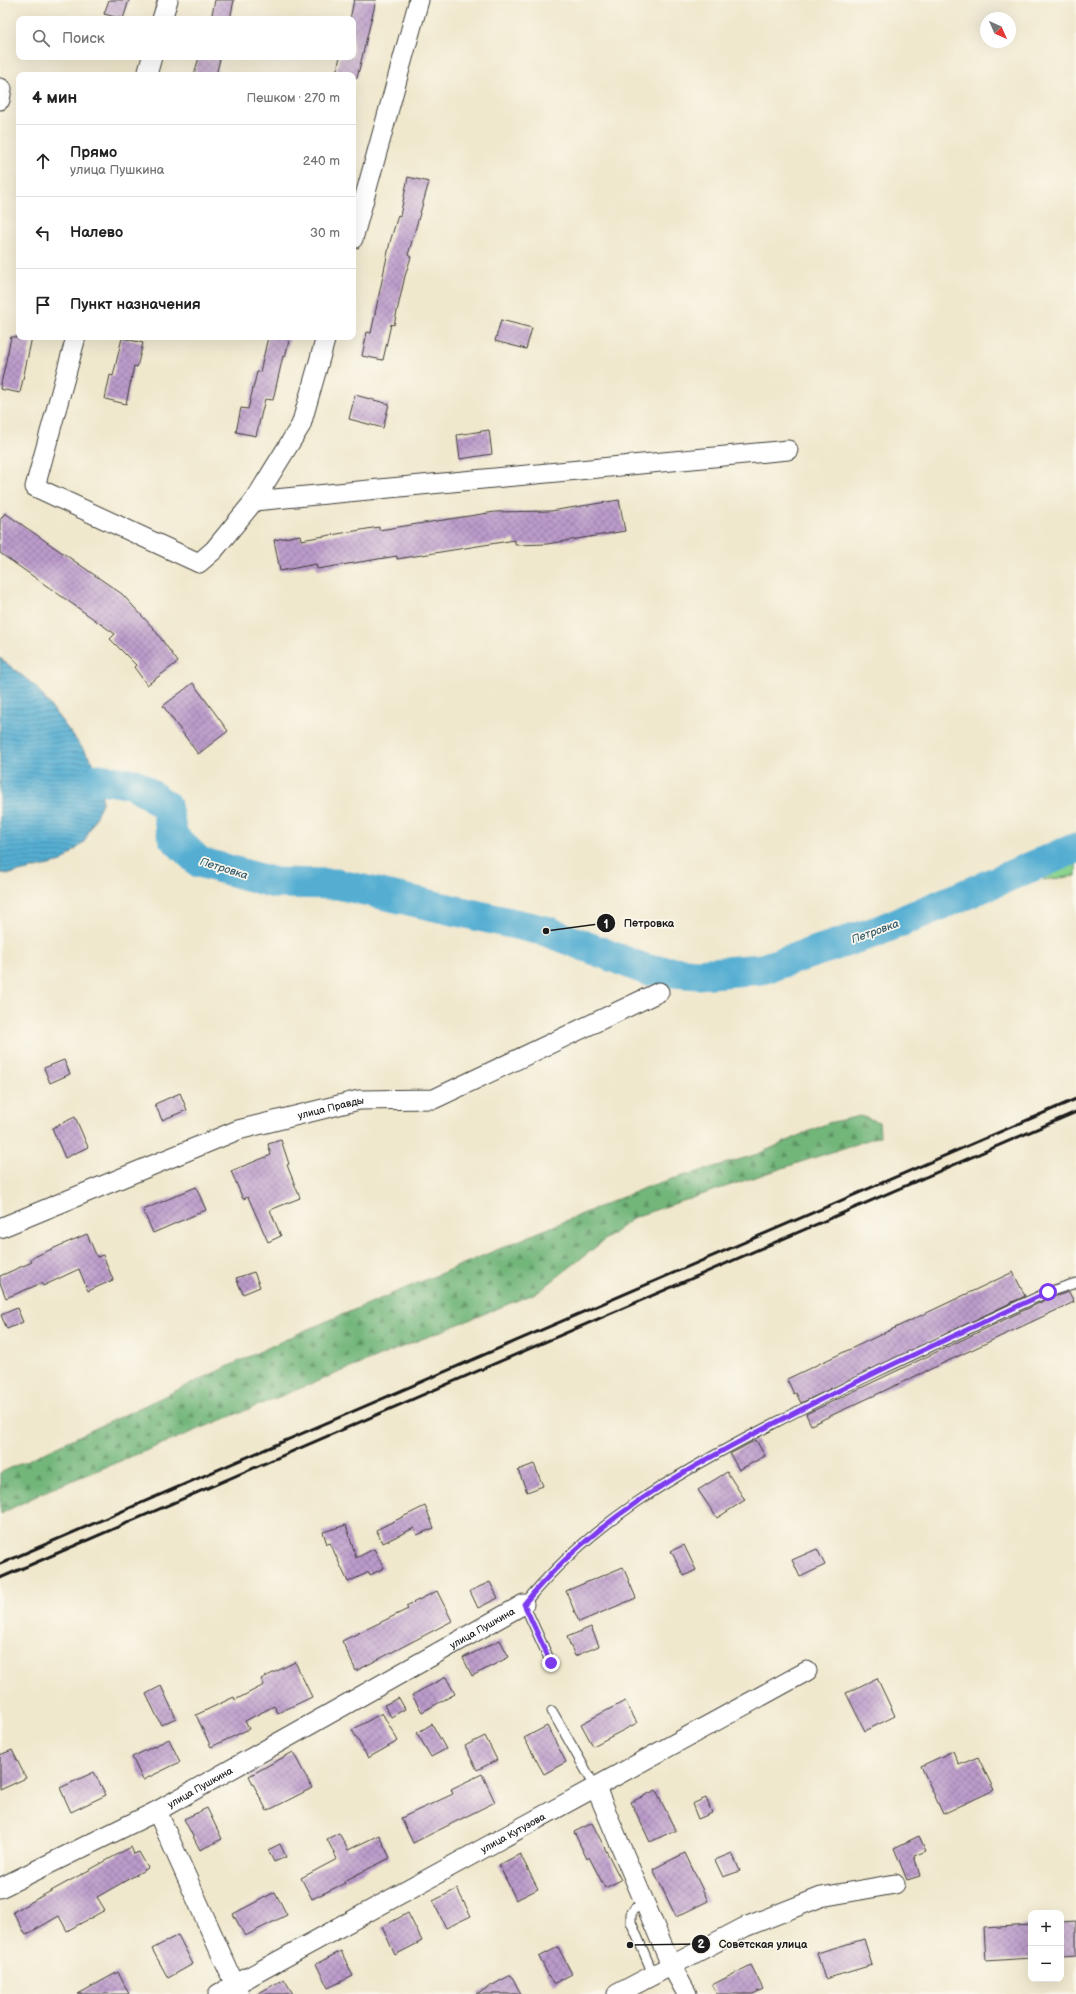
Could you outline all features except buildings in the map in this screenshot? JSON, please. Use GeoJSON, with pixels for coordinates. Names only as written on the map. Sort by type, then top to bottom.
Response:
{"type":"FeatureCollection","features":[{"type":"Feature","properties":{"kind":"street"},"geometry":{"type":"LineString","coordinates":[[163,16],[168,0]]}},
{"type":"Feature","properties":{"kind":"street"},"geometry":{"type":"LineString","coordinates":[[356,228],[420,0]]}},
{"type":"Feature","properties":{"kind":"street"},"geometry":{"type":"LineString","coordinates":[[148,72],[151,60]]}},
{"type":"Feature","properties":{"kind":"street"},"geometry":{"type":"LineString","coordinates":[[0,88],[2,89],[0,100]]}},
{"type":"Feature","properties":{"kind":"street"},"geometry":{"type":"LineString","coordinates":[[75,340],[35,488],[199,564],[214,550],[254,501],[301,424],[325,340]]}},
{"type":"Feature","properties":{"kind":"street"},"geometry":{"type":"LineString","coordinates":[[254,501],[788,450]]}},
{"type":"Feature","properties":{"kind":"street","name":"улица Правды"},"geometry":{"type":"LineString","coordinates":[[0,1228],[238,1130],[359,1100],[434,1100],[660,992]]}},
{"type":"Feature","properties":{"kind":"street","name":"улица Пушкина"},"geometry":{"type":"LineString","coordinates":[[0,1888],[157,1811],[524,1604]]}},
{"type":"Feature","properties":{"kind":"street","name":"улица Кутузова"},"geometry":{"type":"LineString","coordinates":[[218,1994],[237,1990],[807,1671]]}},
{"type":"Feature","properties":{"kind":"street"},"geometry":{"type":"LineString","coordinates":[[596,1788],[671,1965],[687,1994]]}},
{"type":"Feature","properties":{"kind":"street"},"geometry":{"type":"LineString","coordinates":[[157,1811],[237,1990]]}},
{"type":"Feature","properties":{"kind":"street"},"geometry":{"type":"LineString","coordinates":[[617,1994],[745,1927],[821,1897],[895,1884]]}},
{"type":"Feature","properties":{"kind":"lane","name":"улица Пушкина"},"geometry":{"type":"LineString","coordinates":[[524,1604],[547,1576],[588,1538],[654,1489],[706,1459],[819,1400],[1048,1292],[1076,1283]]}},
{"type":"Feature","properties":{"kind":"lane"},"geometry":{"type":"LineString","coordinates":[[524,1604],[551,1663]]}},
{"type":"Feature","properties":{"kind":"lane"},"geometry":{"type":"LineString","coordinates":[[552,1711],[596,1788]]}},
{"type":"Feature","properties":{"kind":"lane"},"geometry":{"type":"LineString","coordinates":[[646,1905],[635,1908],[631,1914],[631,1922],[654,1974]]}},
{"type":"Feature","properties":{"kind":"green space"},"geometry":{"type":"Polygon","coordinates":[[[1076,842],[1076,876],[1043,880],[1076,842]]]}},
{"type":"Feature","properties":{"kind":"green space"},"geometry":{"type":"Polygon","coordinates":[[[860,1116],[879,1122],[880,1136],[634,1217],[538,1292],[46,1491],[0,1514],[0,1473],[306,1330],[649,1186],[758,1154],[828,1123],[860,1116]]]}},
{"type":"Feature","properties":{"kind":"water"},"geometry":{"type":"Polygon","coordinates":[[[0,658],[35,686],[93,762],[102,789],[102,803],[84,842],[62,862],[10,874],[0,873],[0,658]]]}},
{"type":"Feature","properties":{"kind":"waterway","name":"Петровка"},"geometry":{"type":"LineString","coordinates":[[99,779],[135,784],[166,806],[173,837],[199,862],[275,883],[337,884],[546,931],[647,970],[698,974],[762,969],[878,931],[1076,848]]}},
{"type":"Feature","properties":{"kind":"railway"},"geometry":{"type":"LineString","coordinates":[[0,1564],[1076,1099]]}},
{"type":"Feature","properties":{"kind":"railway"},"geometry":{"type":"LineString","coordinates":[[0,1578],[1076,1112]]}},
{"type":"Feature","properties":{"kind":"place","name":"Петровка"},"geometry":{"type":"Point","coordinates":[546,931]}},
{"type":"Feature","properties":{"kind":"place","name":"Советская улица"},"geometry":{"type":"Point","coordinates":[630,1945]}},
{"type":"Feature","properties":{"kind":"route"},"geometry":{"type":"LineString","coordinates":[[551,1663],[524,1604],[547,1576],[588,1538],[615,1517],[654,1489],[706,1459],[819,1400],[1048,1292]]}}]}
